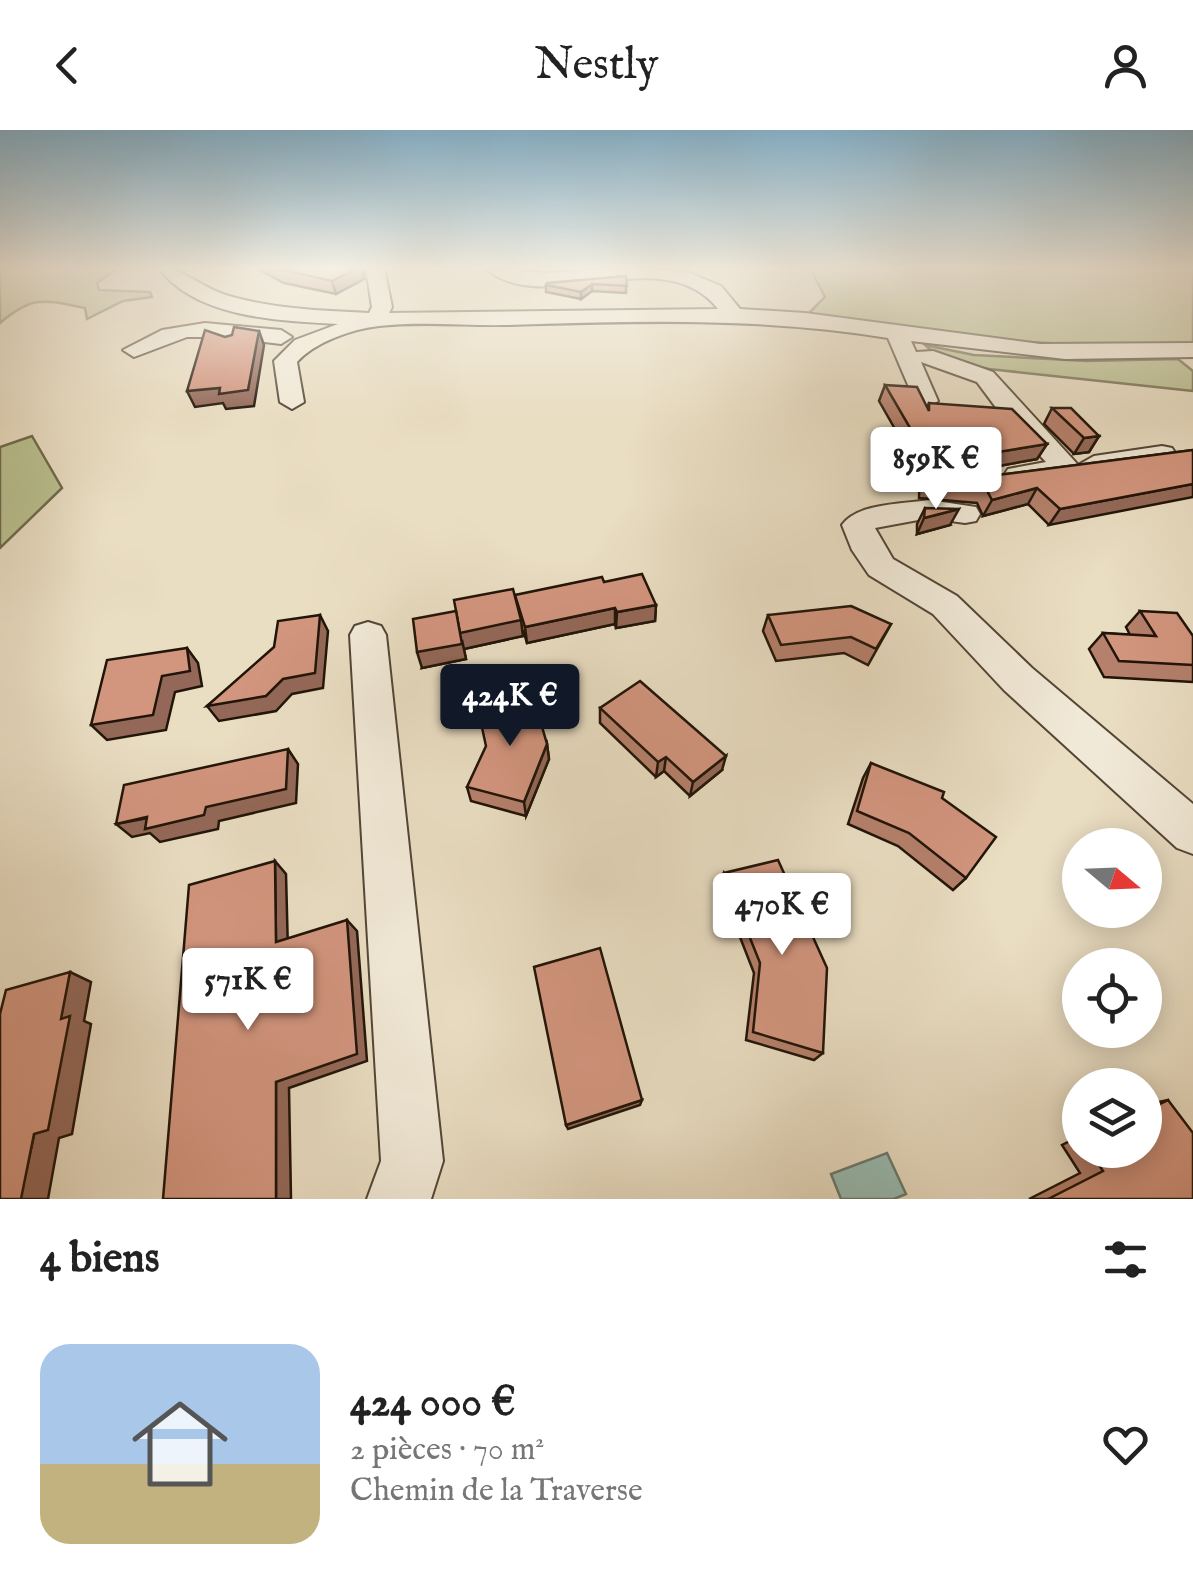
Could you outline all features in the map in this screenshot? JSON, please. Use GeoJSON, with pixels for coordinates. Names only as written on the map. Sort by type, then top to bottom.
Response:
{"type":"FeatureCollection","features":[{"type":"Feature","properties":{"kind":"street"},"geometry":{"type":"LineString","coordinates":[[359,318],[476,318]]}},
{"type":"Feature","properties":{"kind":"street"},"geometry":{"type":"LineString","coordinates":[[775,318],[1088,354],[1193,350]]}},
{"type":"Feature","properties":{"kind":"street"},"geometry":{"type":"LineString","coordinates":[[134,350],[154,337],[193,328],[308,340],[376,319]]}},
{"type":"Feature","properties":{"kind":"street"},"geometry":{"type":"LineString","coordinates":[[904,333],[926,400]]}},
{"type":"Feature","properties":{"kind":"street"},"geometry":{"type":"LineString","coordinates":[[904,333],[923,356],[985,377],[1012,412],[1066,467]]}},
{"type":"Feature","properties":{"kind":"street"},"geometry":{"type":"LineString","coordinates":[[292,402],[285,361],[308,340]]}},
{"type":"Feature","properties":{"kind":"street"},"geometry":{"type":"LineString","coordinates":[[990,478],[1162,454]]}},
{"type":"Feature","properties":{"kind":"street"},"geometry":{"type":"LineString","coordinates":[[965,514],[928,509],[857,525],[881,567],[945,605],[1018,679],[1193,833]]}},
{"type":"Feature","properties":{"kind":"street"},"geometry":{"type":"LineString","coordinates":[[368,635],[412,1161],[399,1199]]}},
{"type":"Feature","properties":{"kind":"green space"},"geometry":{"type":"Polygon","coordinates":[[[826,318],[1193,318],[1193,351],[958,338],[826,318]]]}},
{"type":"Feature","properties":{"kind":"green space"},"geometry":{"type":"Polygon","coordinates":[[[925,345],[974,355],[1086,361],[1178,359],[1193,371],[1193,391],[989,369],[940,358],[925,345]]]}},
{"type":"Feature","properties":{"kind":"green space"},"geometry":{"type":"Polygon","coordinates":[[[32,436],[62,488],[0,548],[0,447],[32,436]]]}},
{"type":"Feature","properties":{"kind":"water"},"geometry":{"type":"Polygon","coordinates":[[[887,1153],[906,1194],[894,1199],[841,1199],[831,1174],[887,1153]]]}},
{"type":"Feature","properties":{"kind":"building"},"geometry":{"type":"Polygon","coordinates":[[[234,327],[259,331],[248,390],[219,394],[220,388],[187,391],[205,330],[225,337],[232,335],[234,327]]]}},
{"type":"Feature","properties":{"kind":"building"},"geometry":{"type":"Polygon","coordinates":[[[885,385],[917,387],[929,411],[929,403],[1012,409],[1047,444],[985,454],[981,464],[998,475],[1193,450],[1193,484],[1060,509],[1037,488],[992,500],[985,487],[926,482],[927,457],[885,385]]]}},
{"type":"Feature","properties":{"kind":"building"},"geometry":{"type":"Polygon","coordinates":[[[1052,408],[1071,408],[1099,436],[1084,438],[1052,408]]]}},
{"type":"Feature","properties":{"kind":"building"},"geometry":{"type":"Polygon","coordinates":[[[925,508],[959,509],[924,518],[925,508]]]}},
{"type":"Feature","properties":{"kind":"building"},"geometry":{"type":"Polygon","coordinates":[[[642,574],[656,605],[617,612],[615,608],[525,627],[515,595],[602,577],[604,582],[642,574]]]}},
{"type":"Feature","properties":{"kind":"building"},"geometry":{"type":"Polygon","coordinates":[[[513,589],[521,620],[460,633],[454,600],[513,589]]]}},
{"type":"Feature","properties":{"kind":"building"},"geometry":{"type":"Polygon","coordinates":[[[851,606],[891,624],[876,649],[851,637],[781,645],[768,615],[851,606]]]}},
{"type":"Feature","properties":{"kind":"building"},"geometry":{"type":"Polygon","coordinates":[[[456,611],[462,644],[417,652],[413,619],[456,611]]]}},
{"type":"Feature","properties":{"kind":"building"},"geometry":{"type":"Polygon","coordinates":[[[1140,611],[1177,613],[1193,636],[1193,665],[1119,661],[1103,633],[1156,636],[1140,611]]]}},
{"type":"Feature","properties":{"kind":"building"},"geometry":{"type":"Polygon","coordinates":[[[320,615],[315,673],[283,679],[266,696],[207,706],[274,647],[278,621],[320,615]]]}},
{"type":"Feature","properties":{"kind":"building"},"geometry":{"type":"Polygon","coordinates":[[[187,648],[190,671],[162,676],[153,715],[91,725],[107,660],[187,648]]]}},
{"type":"Feature","properties":{"kind":"building"},"geometry":{"type":"Polygon","coordinates":[[[640,681],[726,756],[693,782],[666,757],[658,762],[600,708],[640,681]]]}},
{"type":"Feature","properties":{"kind":"building"},"geometry":{"type":"Polygon","coordinates":[[[533,696],[547,744],[524,802],[467,787],[486,746],[478,709],[533,696]]]}},
{"type":"Feature","properties":{"kind":"building"},"geometry":{"type":"Polygon","coordinates":[[[288,749],[286,789],[206,807],[204,815],[145,829],[147,817],[116,824],[124,785],[288,749]]]}},
{"type":"Feature","properties":{"kind":"building"},"geometry":{"type":"Polygon","coordinates":[[[871,763],[944,792],[942,798],[996,837],[966,878],[909,833],[857,811],[871,763]]]}},
{"type":"Feature","properties":{"kind":"building"},"geometry":{"type":"Polygon","coordinates":[[[778,860],[827,968],[823,1053],[753,1032],[760,963],[724,873],[778,860]]]}},
{"type":"Feature","properties":{"kind":"building"},"geometry":{"type":"Polygon","coordinates":[[[275,861],[276,942],[347,920],[357,1054],[276,1082],[276,1199],[163,1199],[189,885],[275,861]]]}},
{"type":"Feature","properties":{"kind":"building"},"geometry":{"type":"Polygon","coordinates":[[[600,948],[642,1100],[566,1125],[534,967],[600,948]]]}},
{"type":"Feature","properties":{"kind":"building"},"geometry":{"type":"Polygon","coordinates":[[[70,972],[61,1019],[70,1016],[48,1130],[34,1134],[21,1199],[0,1199],[0,1014],[6,990],[70,972]]]}},
{"type":"Feature","properties":{"kind":"building"},"geometry":{"type":"Polygon","coordinates":[[[1168,1100],[1193,1133],[1193,1199],[1048,1199],[1103,1171],[1101,1168],[1162,1168],[1162,1103],[1168,1100]]]}}]}
